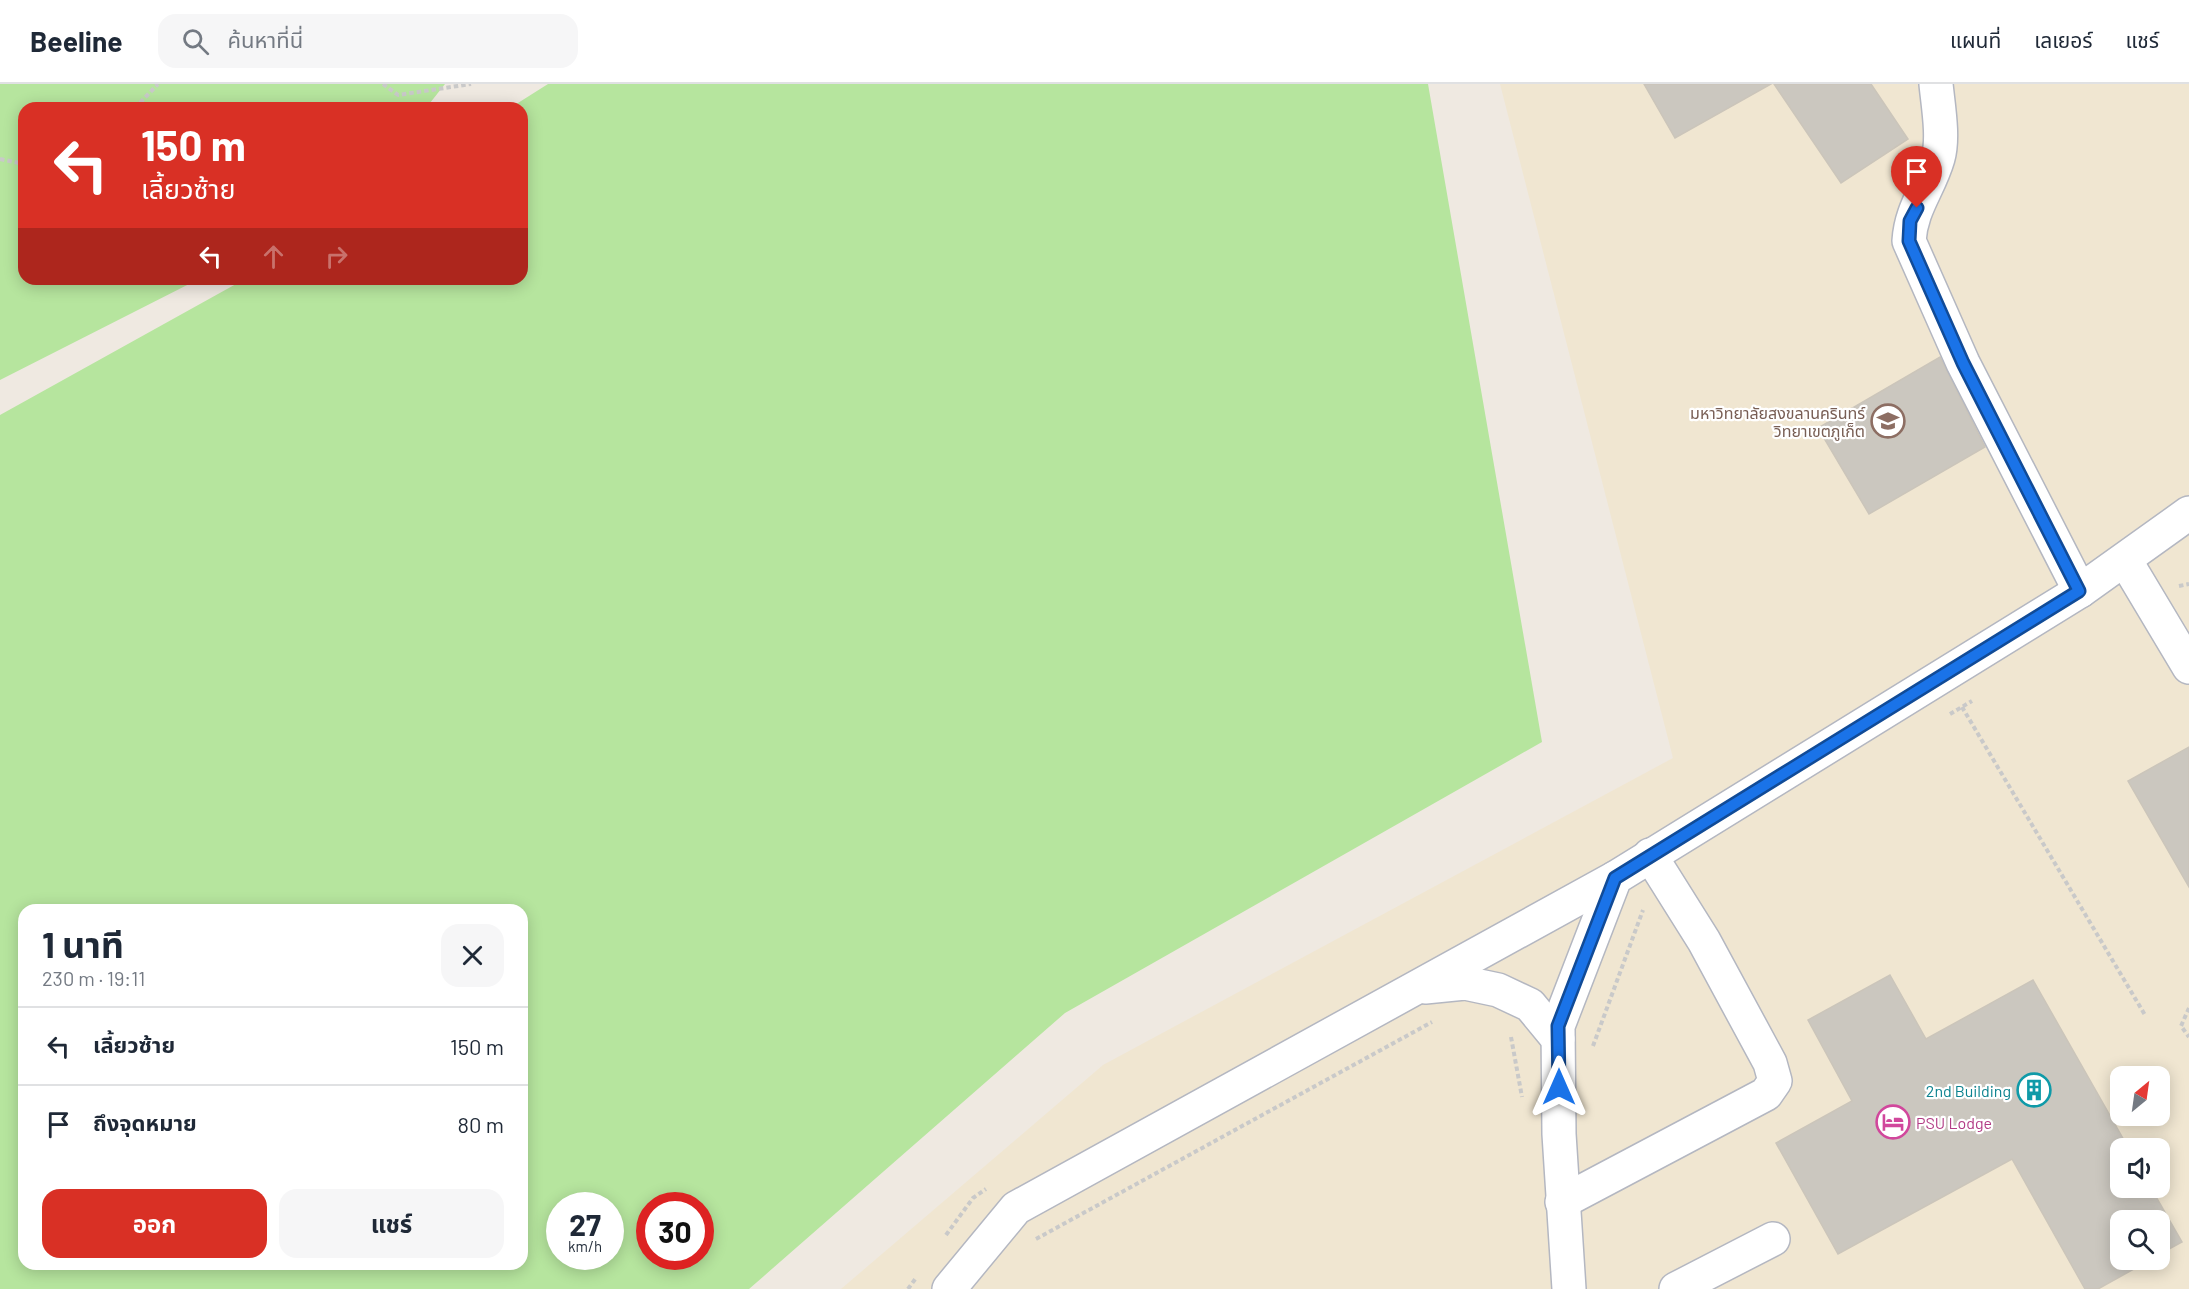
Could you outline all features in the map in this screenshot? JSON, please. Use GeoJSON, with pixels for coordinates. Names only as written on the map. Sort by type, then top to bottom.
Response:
{"type":"FeatureCollection","features":[{"type":"Feature","properties":{"kind":"street"},"geometry":{"type":"LineString","coordinates":[[1936,84],[1940,124],[1939,157],[1910,221],[1909,241],[1963,363],[2079,591]]}},
{"type":"Feature","properties":{"kind":"street"},"geometry":{"type":"LineString","coordinates":[[949,1289],[1016,1208],[1615,878],[2079,591],[2189,513]]}},
{"type":"Feature","properties":{"kind":"street"},"geometry":{"type":"LineString","coordinates":[[2125,560],[2189,667]]}},
{"type":"Feature","properties":{"kind":"street"},"geometry":{"type":"LineString","coordinates":[[1562,1202],[1766,1094],[1774,1081],[1770,1063],[1672,888],[1650,855]]}},
{"type":"Feature","properties":{"kind":"street"},"geometry":{"type":"LineString","coordinates":[[1569,1289],[1562,1202],[1558,1026],[1615,878]]}},
{"type":"Feature","properties":{"kind":"street"},"geometry":{"type":"LineString","coordinates":[[1414,989],[1465,982],[1498,990],[1530,1005],[1558,1039]]}},
{"type":"Feature","properties":{"kind":"street"},"geometry":{"type":"LineString","coordinates":[[1676,1289],[1773,1239]]}},
{"type":"Feature","properties":{"kind":"path"},"geometry":{"type":"LineString","coordinates":[[141,102],[158,84]]}},
{"type":"Feature","properties":{"kind":"path"},"geometry":{"type":"LineString","coordinates":[[382,84],[398,95],[471,84]]}},
{"type":"Feature","properties":{"kind":"path"},"geometry":{"type":"LineString","coordinates":[[0,159],[18,163]]}},
{"type":"Feature","properties":{"kind":"path"},"geometry":{"type":"LineString","coordinates":[[2145,596],[2189,584]]}},
{"type":"Feature","properties":{"kind":"path"},"geometry":{"type":"LineString","coordinates":[[1942,719],[1981,694]]}},
{"type":"Feature","properties":{"kind":"path"},"geometry":{"type":"LineString","coordinates":[[1962,707],[2145,1015]]}},
{"type":"Feature","properties":{"kind":"path"},"geometry":{"type":"LineString","coordinates":[[1590,1056],[1644,906],[1672,888]]}},
{"type":"Feature","properties":{"kind":"path"},"geometry":{"type":"LineString","coordinates":[[2189,1008],[2181,1026],[2189,1037]]}},
{"type":"Feature","properties":{"kind":"path"},"geometry":{"type":"LineString","coordinates":[[1035,1240],[1434,1021]]}},
{"type":"Feature","properties":{"kind":"path"},"geometry":{"type":"LineString","coordinates":[[1510,1030],[1522,1103]]}},
{"type":"Feature","properties":{"kind":"path"},"geometry":{"type":"LineString","coordinates":[[940,1243],[972,1198],[991,1186]]}},
{"type":"Feature","properties":{"kind":"path"},"geometry":{"type":"LineString","coordinates":[[908,1289],[921,1271]]}},
{"type":"Feature","properties":{"kind":"shaded area","name":"มหาวิทยาลัยสงขลานครินทร์ วิทยาเขตภูเก็ต"},"geometry":{"type":"Polygon","coordinates":[[[1500,84],[2189,84],[2189,1289],[841,1289],[1103,1065],[1673,758],[1500,84]]]}},
{"type":"Feature","properties":{"kind":"green space"},"geometry":{"type":"Polygon","coordinates":[[[0,84],[445,84],[431,102],[18,102],[18,285],[187,285],[0,380],[0,84]]]}},
{"type":"Feature","properties":{"kind":"green space"},"geometry":{"type":"Polygon","coordinates":[[[548,84],[1428,84],[1542,742],[1065,1013],[749,1289],[0,1289],[0,415],[234,285],[528,285],[528,102],[520,102],[548,84]]]}},
{"type":"Feature","properties":{"kind":"building"},"geometry":{"type":"Polygon","coordinates":[[[1644,84],[1771,84],[1675,138],[1644,84]]]}},
{"type":"Feature","properties":{"kind":"building"},"geometry":{"type":"Polygon","coordinates":[[[1774,84],[1871,84],[1908,139],[1841,183],[1774,84]]]}},
{"type":"Feature","properties":{"kind":"building"},"geometry":{"type":"Polygon","coordinates":[[[1940,357],[1985,447],[1869,514],[1818,428],[1940,357]]]}},
{"type":"Feature","properties":{"kind":"building"},"geometry":{"type":"Polygon","coordinates":[[[2189,747],[2189,887],[2128,781],[2189,747]]]}},
{"type":"Feature","properties":{"kind":"building"},"geometry":{"type":"Polygon","coordinates":[[[1890,975],[1926,1039],[2033,980],[2110,1116],[2110,1126],[2116,1126],[2123,1138],[2110,1138],[2110,1198],[2157,1198],[2164,1210],[2110,1210],[2110,1270],[2132,1270],[2098,1289],[2085,1289],[2012,1159],[1838,1254],[1776,1143],[1852,1101],[1808,1020],[1890,975]]]}},
{"type":"Feature","properties":{"kind":"building"},"geometry":{"type":"Polygon","coordinates":[[[2170,1221],[2182,1242],[2170,1249],[2170,1221]]]}},
{"type":"Feature","properties":{"kind":"place","name":"มหาวิทยาลัยสงขลานครินทร์ วิทยาเขตภูเก็ต"},"geometry":{"type":"Point","coordinates":[1888,421]}},
{"type":"Feature","properties":{"kind":"place","name":"2nd Building"},"geometry":{"type":"Point","coordinates":[2034,1090]}},
{"type":"Feature","properties":{"kind":"place","name":"PSU Lodge"},"geometry":{"type":"Point","coordinates":[1893,1122]}},
{"type":"Feature","properties":{"kind":"route"},"geometry":{"type":"LineString","coordinates":[[1559,1087],[1558,1026],[1615,878],[2079,591],[1963,363],[1909,241],[1910,221],[1917,208]]}}]}
